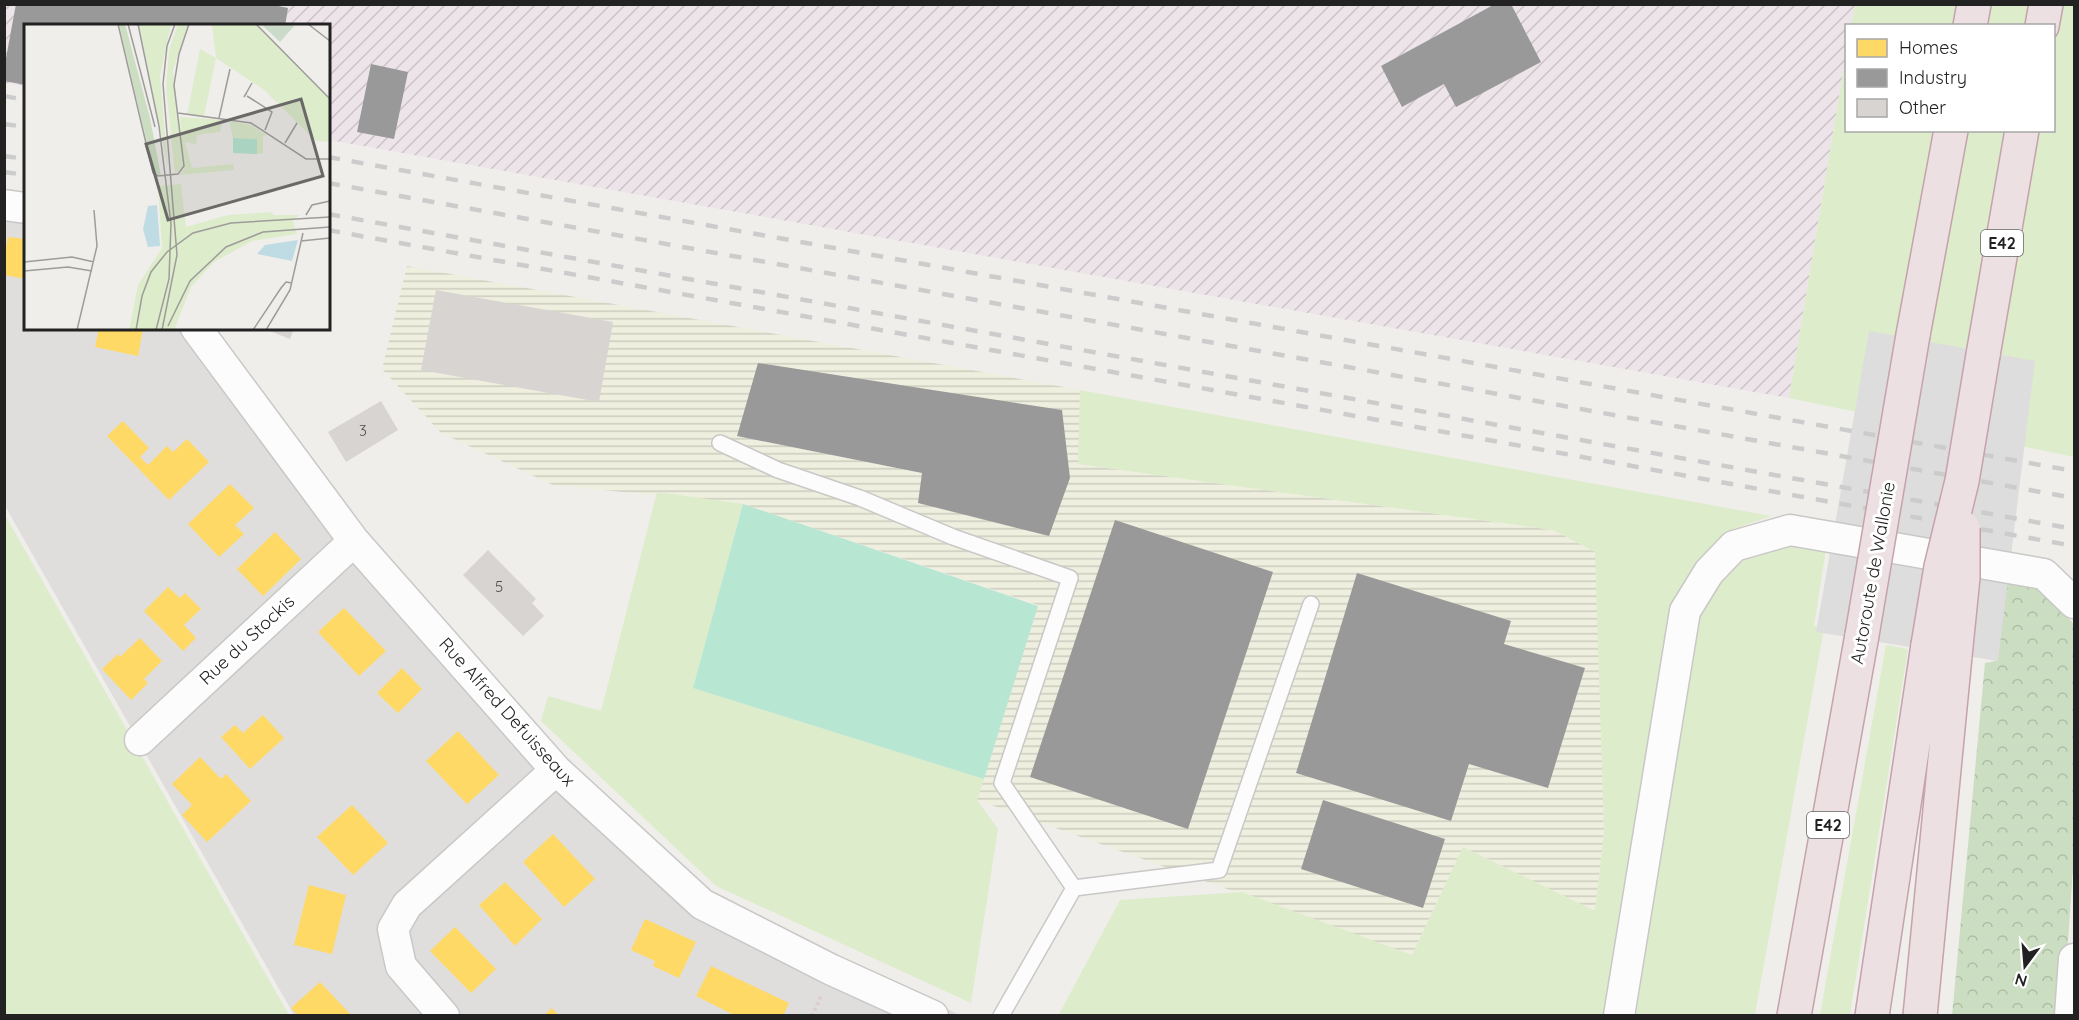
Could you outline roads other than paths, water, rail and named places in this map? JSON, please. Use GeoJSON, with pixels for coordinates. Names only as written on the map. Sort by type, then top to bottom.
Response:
{"type":"FeatureCollection","features":[{"type":"Feature","properties":{"kind":"highway"},"geometry":{"type":"LineString","coordinates":[[1970,24],[1974,4]]}},
{"type":"Feature","properties":{"kind":"highway"},"geometry":{"type":"LineString","coordinates":[[2042,24],[2046,4]]}},
{"type":"Feature","properties":{"kind":"highway","name":"Autoroute de Wallonie"},"geometry":{"type":"LineString","coordinates":[[1794,1016],[1951,132]]}},
{"type":"Feature","properties":{"kind":"highway","name":"E42"},"geometry":{"type":"LineString","coordinates":[[1872,1016],[1942,650],[1941,567],[1962,481],[2022,132]]}},
{"type":"Feature","properties":{"kind":"highway"},"geometry":{"type":"LineString","coordinates":[[1920,1016],[1942,650]]}},
{"type":"Feature","properties":{"kind":"street"},"geometry":{"type":"LineString","coordinates":[[4,205],[24,208]]}},
{"type":"Feature","properties":{"kind":"street","name":"Rue Alfred Defuisseaux"},"geometry":{"type":"LineString","coordinates":[[197,330],[354,541],[556,770],[702,904],[832,970],[933,1016]]}},
{"type":"Feature","properties":{"kind":"street"},"geometry":{"type":"LineString","coordinates":[[1619,1016],[1685,612],[1709,572],[1734,546],[1790,530],[2044,574],[2074,603]]}},
{"type":"Feature","properties":{"kind":"street","name":"Rue du Stockis"},"geometry":{"type":"LineString","coordinates":[[140,740],[354,541]]}},
{"type":"Feature","properties":{"kind":"street"},"geometry":{"type":"LineString","coordinates":[[444,1016],[400,966],[393,929],[407,905],[556,770]]}},
{"type":"Feature","properties":{"kind":"street"},"geometry":{"type":"LineString","coordinates":[[2070,1016],[2074,958]]}},
{"type":"Feature","properties":{"kind":"lane"},"geometry":{"type":"LineString","coordinates":[[720,443],[778,470],[860,498],[953,537],[1070,578],[1002,783],[1074,888]]}},
{"type":"Feature","properties":{"kind":"lane"},"geometry":{"type":"LineString","coordinates":[[1074,888],[1219,870],[1311,603]]}},
{"type":"Feature","properties":{"kind":"lane"},"geometry":{"type":"LineString","coordinates":[[1001,1016],[1074,888]]}},
{"type":"Feature","properties":{"kind":"railway"},"geometry":{"type":"LineString","coordinates":[[4,96],[24,100]]}},
{"type":"Feature","properties":{"kind":"railway"},"geometry":{"type":"LineString","coordinates":[[4,124],[24,127]]}},
{"type":"Feature","properties":{"kind":"railway"},"geometry":{"type":"LineString","coordinates":[[4,156],[24,159]]}},
{"type":"Feature","properties":{"kind":"railway"},"geometry":{"type":"LineString","coordinates":[[330,157],[2074,471]]}},
{"type":"Feature","properties":{"kind":"railway"},"geometry":{"type":"LineString","coordinates":[[4,172],[24,175]]}},
{"type":"Feature","properties":{"kind":"railway"},"geometry":{"type":"LineString","coordinates":[[330,183],[2074,498]]}},
{"type":"Feature","properties":{"kind":"railway"},"geometry":{"type":"LineString","coordinates":[[330,214],[2074,529]]}},
{"type":"Feature","properties":{"kind":"railway"},"geometry":{"type":"LineString","coordinates":[[330,230],[2074,546]]}}]}
